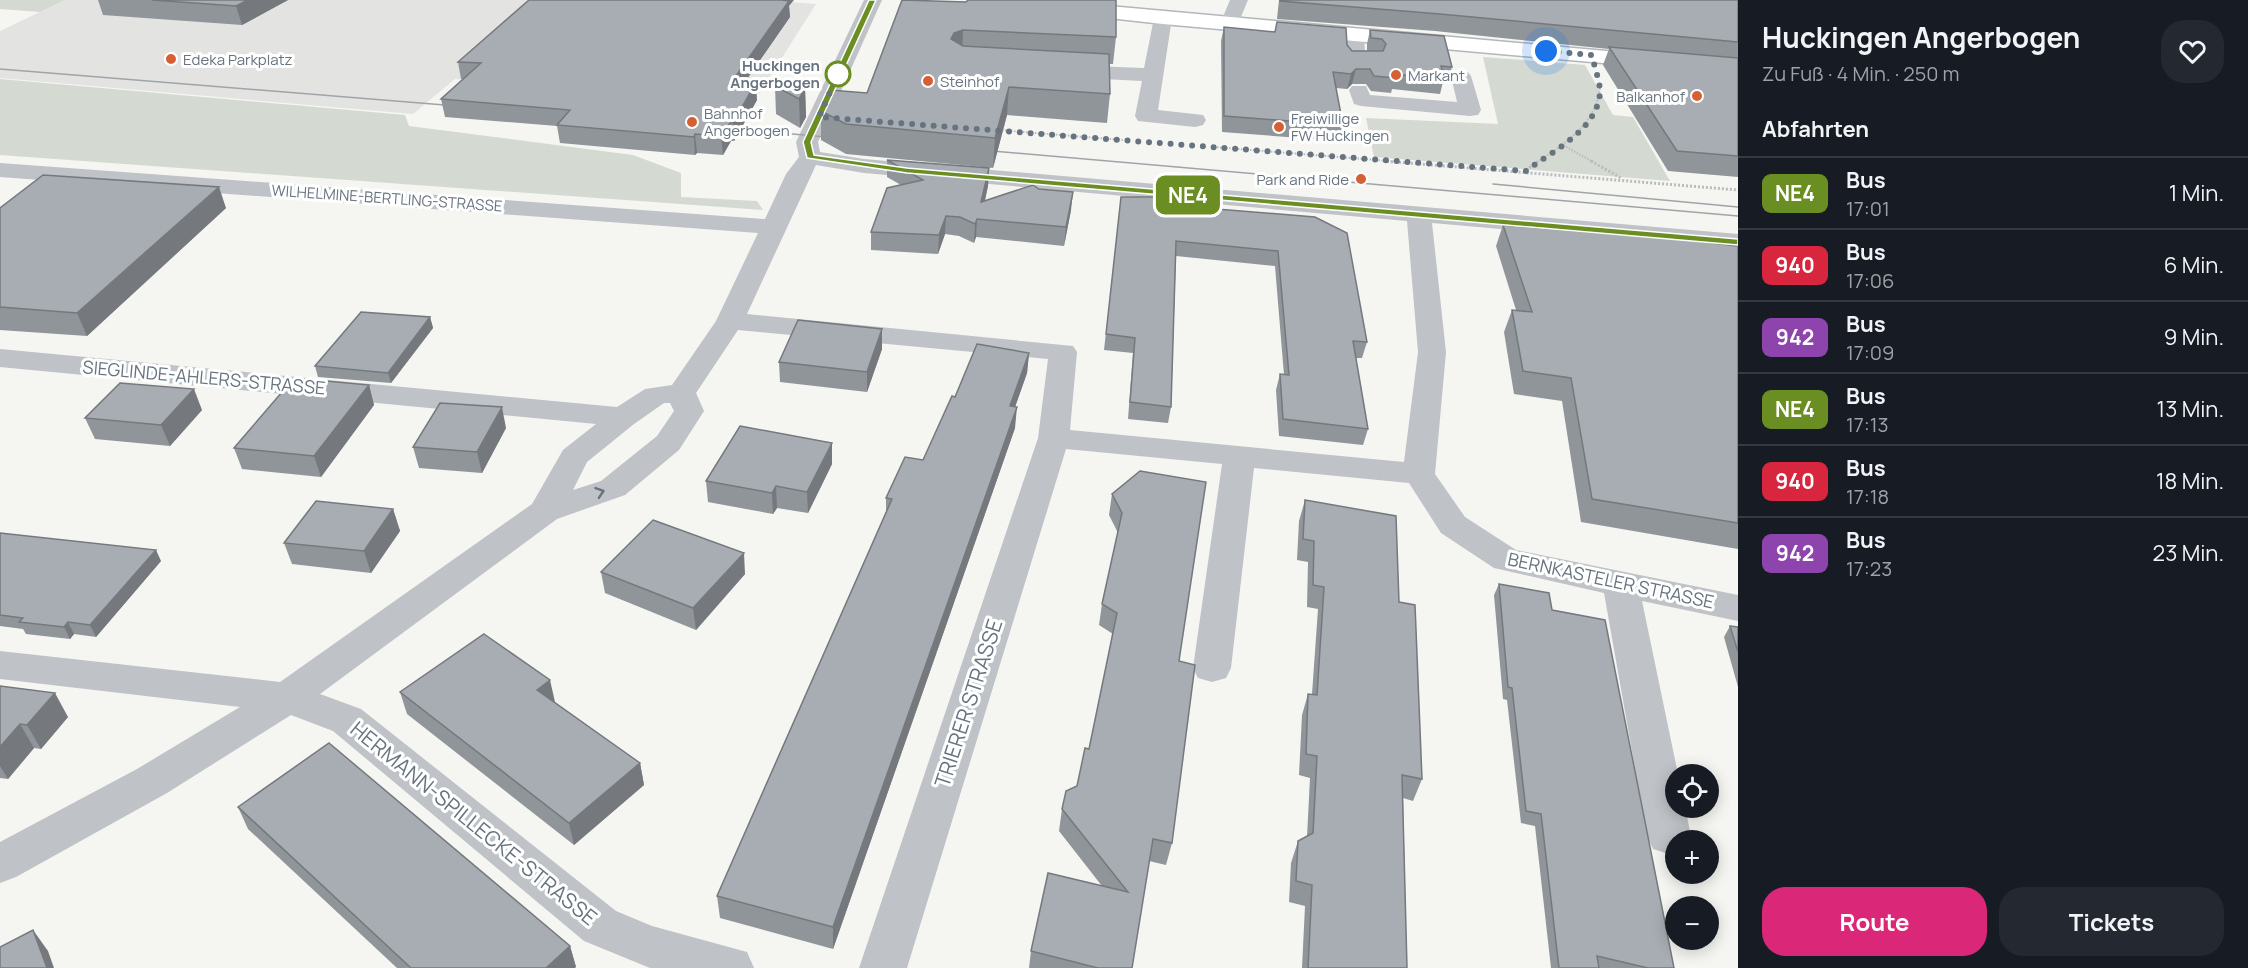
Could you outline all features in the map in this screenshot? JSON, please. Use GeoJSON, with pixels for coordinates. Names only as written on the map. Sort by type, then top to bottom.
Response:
{"type":"FeatureCollection","features":[{"type":"Feature","properties":{"kind":"main road"},"geometry":{"type":"LineString","coordinates":[[991,0],[1163,18],[1238,8],[1354,34],[1738,69]]}},
{"type":"Feature","properties":{"kind":"street"},"geometry":{"type":"LineString","coordinates":[[681,393],[730,321],[798,174],[810,157],[807,142],[873,0]]}},
{"type":"Feature","properties":{"kind":"street"},"geometry":{"type":"LineString","coordinates":[[1163,18],[1146,116],[1195,120]]}},
{"type":"Feature","properties":{"kind":"street"},"geometry":{"type":"LineString","coordinates":[[1354,34],[1362,69],[1361,100],[1470,110],[1452,72],[1453,44]]}},
{"type":"Feature","properties":{"kind":"street"},"geometry":{"type":"LineString","coordinates":[[1046,70],[1153,75]]}},
{"type":"Feature","properties":{"kind":"street"},"geometry":{"type":"LineString","coordinates":[[810,157],[864,166],[1738,242]]}},
{"type":"Feature","properties":{"kind":"street","name":"WILHELMINE-BERTLING-STRASSE"},"geometry":{"type":"LineString","coordinates":[[0,170],[774,227]]}},
{"type":"Feature","properties":{"kind":"street"},"geometry":{"type":"LineString","coordinates":[[1054,438],[1419,474],[1431,352],[1419,216]]}},
{"type":"Feature","properties":{"kind":"street","name":"TRIERER STRASSE"},"geometry":{"type":"LineString","coordinates":[[730,321],[1063,352],[1054,438],[883,968]]}},
{"type":"Feature","properties":{"kind":"street","name":"SIEGLINDE-AHLERS-STRASSE"},"geometry":{"type":"LineString","coordinates":[[0,358],[623,417]]}},
{"type":"Feature","properties":{"kind":"street"},"geometry":{"type":"LineString","coordinates":[[545,511],[574,457],[623,417],[656,395],[681,393]]}},
{"type":"Feature","properties":{"kind":"street"},"geometry":{"type":"LineString","coordinates":[[0,864],[152,781],[287,698],[545,511],[612,488],[668,443],[689,411],[681,393]]}},
{"type":"Feature","properties":{"kind":"street"},"geometry":{"type":"LineString","coordinates":[[1212,668],[1239,456]]}},
{"type":"Feature","properties":{"kind":"street","name":"BERNKASTELER STRASSE"},"geometry":{"type":"LineString","coordinates":[[1419,474],[1454,525],[1506,560],[1738,608]]}},
{"type":"Feature","properties":{"kind":"street"},"geometry":{"type":"LineString","coordinates":[[1621,584],[1669,830]]}},
{"type":"Feature","properties":{"kind":"street"},"geometry":{"type":"LineString","coordinates":[[0,665],[287,698]]}},
{"type":"Feature","properties":{"kind":"street","name":"HERMANN-SPILLECKE-STRASSE"},"geometry":{"type":"LineString","coordinates":[[287,698],[347,720],[600,926],[648,946],[730,968]]}},
{"type":"Feature","properties":{"kind":"path"},"geometry":{"type":"LineString","coordinates":[[1526,171],[1583,129],[1596,109],[1600,91],[1592,55]]}},
{"type":"Feature","properties":{"kind":"path"},"geometry":{"type":"LineString","coordinates":[[995,130],[1125,140]]}},
{"type":"Feature","properties":{"kind":"path"},"geometry":{"type":"LineString","coordinates":[[1561,144],[1624,180]]}},
{"type":"Feature","properties":{"kind":"path"},"geometry":{"type":"LineString","coordinates":[[1208,146],[1738,190]]}},
{"type":"Feature","properties":{"kind":"shaded area"},"geometry":{"type":"Polygon","coordinates":[[[0,0],[65,0],[40,12],[0,9],[0,0]]]}},
{"type":"Feature","properties":{"kind":"shaded area","name":"Edeka Parkplatz"},"geometry":{"type":"Polygon","coordinates":[[[65,0],[763,0],[816,4],[759,94],[602,83],[595,91],[455,79],[413,114],[0,78],[0,31],[65,0]]]}},
{"type":"Feature","properties":{"kind":"shaded area"},"geometry":{"type":"Polygon","coordinates":[[[1483,57],[1585,65],[1613,115],[1633,117],[1670,181],[1374,157],[1366,118],[1498,124],[1483,57]]]}},
{"type":"Feature","properties":{"kind":"shaded area"},"geometry":{"type":"Polygon","coordinates":[[[0,79],[405,115],[409,126],[633,155],[681,173],[681,197],[757,201],[763,210],[0,155],[0,79]]]}},
{"type":"Feature","properties":{"kind":"building"},"geometry":{"type":"Polygon","coordinates":[[[152,0],[248,0],[236,6],[152,0]]]}},
{"type":"Feature","properties":{"kind":"building"},"geometry":{"type":"Polygon","coordinates":[[[529,0],[789,1],[733,80],[756,82],[733,123],[730,123],[721,136],[695,134],[694,137],[557,125],[570,110],[441,99],[481,63],[458,62],[529,0]]]}},
{"type":"Feature","properties":{"kind":"building"},"geometry":{"type":"Polygon","coordinates":[[[902,0],[966,2],[968,0],[1116,0],[1116,37],[963,30],[954,33],[951,39],[963,46],[1109,54],[1110,94],[1009,87],[995,138],[846,124],[821,111],[830,90],[867,93],[902,0]]]}},
{"type":"Feature","properties":{"kind":"building"},"geometry":{"type":"Polygon","coordinates":[[[1738,0],[1738,42],[1280,1],[1738,0]]]}},
{"type":"Feature","properties":{"kind":"building"},"geometry":{"type":"Polygon","coordinates":[[[1277,22],[1346,28],[1347,45],[1352,51],[1383,51],[1386,44],[1382,39],[1371,38],[1370,30],[1444,36],[1452,67],[1441,66],[1444,79],[1394,74],[1395,78],[1374,76],[1370,69],[1356,69],[1351,74],[1333,72],[1343,125],[1224,116],[1224,27],[1275,32],[1277,22]]]}},
{"type":"Feature","properties":{"kind":"building"},"geometry":{"type":"Polygon","coordinates":[[[1609,47],[1738,58],[1738,156],[1677,151],[1609,47]]]}},
{"type":"Feature","properties":{"kind":"building"},"geometry":{"type":"Polygon","coordinates":[[[775,86],[805,88],[799,99],[775,86]]]}},
{"type":"Feature","properties":{"kind":"building"},"geometry":{"type":"Polygon","coordinates":[[[887,160],[989,168],[981,202],[1033,185],[1039,189],[1073,192],[1066,227],[977,219],[975,224],[960,217],[946,216],[939,235],[871,232],[887,188],[923,180],[887,160]]]}},
{"type":"Feature","properties":{"kind":"building"},"geometry":{"type":"Polygon","coordinates":[[[43,175],[219,187],[77,313],[0,307],[0,208],[43,175]]]}},
{"type":"Feature","properties":{"kind":"building"},"geometry":{"type":"Polygon","coordinates":[[[1121,197],[1184,197],[1204,208],[1315,217],[1347,233],[1367,342],[1353,341],[1368,429],[1283,419],[1280,374],[1289,375],[1278,251],[1176,241],[1171,407],[1130,402],[1135,338],[1106,334],[1121,197]]]}},
{"type":"Feature","properties":{"kind":"building"},"geometry":{"type":"Polygon","coordinates":[[[1503,225],[1738,246],[1738,523],[1592,499],[1571,378],[1523,371],[1512,310],[1532,312],[1503,225]]]}},
{"type":"Feature","properties":{"kind":"building"},"geometry":{"type":"Polygon","coordinates":[[[361,312],[430,317],[388,373],[315,366],[361,312]]]}},
{"type":"Feature","properties":{"kind":"building"},"geometry":{"type":"Polygon","coordinates":[[[798,320],[882,329],[867,372],[779,362],[798,320]]]}},
{"type":"Feature","properties":{"kind":"building"},"geometry":{"type":"Polygon","coordinates":[[[977,344],[1029,353],[1010,406],[1017,407],[833,927],[717,896],[892,499],[886,498],[905,457],[923,460],[952,396],[955,397],[977,344]]]}},
{"type":"Feature","properties":{"kind":"building"},"geometry":{"type":"Polygon","coordinates":[[[294,378],[369,385],[314,456],[234,448],[294,378]]]}},
{"type":"Feature","properties":{"kind":"building"},"geometry":{"type":"Polygon","coordinates":[[[120,383],[194,389],[161,425],[85,418],[120,383]]]}},
{"type":"Feature","properties":{"kind":"building"},"geometry":{"type":"Polygon","coordinates":[[[440,403],[502,407],[477,452],[413,447],[440,403]]]}},
{"type":"Feature","properties":{"kind":"building"},"geometry":{"type":"Polygon","coordinates":[[[740,426],[832,443],[807,492],[776,486],[772,493],[706,481],[740,426]]]}},
{"type":"Feature","properties":{"kind":"building"},"geometry":{"type":"Polygon","coordinates":[[[1140,471],[1206,482],[1179,661],[1195,665],[1172,843],[1153,839],[1132,968],[1098,968],[1031,951],[1048,873],[1128,892],[1062,809],[1066,791],[1077,786],[1085,748],[1089,749],[1117,613],[1102,604],[1122,513],[1112,494],[1140,471]]]}},
{"type":"Feature","properties":{"kind":"building"},"geometry":{"type":"Polygon","coordinates":[[[1305,500],[1396,516],[1399,602],[1415,605],[1422,779],[1402,775],[1407,968],[1308,968],[1312,885],[1296,881],[1298,841],[1313,833],[1317,756],[1306,754],[1308,694],[1317,695],[1324,587],[1313,585],[1314,541],[1303,539],[1305,500]]]}},
{"type":"Feature","properties":{"kind":"building"},"geometry":{"type":"Polygon","coordinates":[[[316,501],[393,509],[364,551],[284,543],[316,501]]]}},
{"type":"Feature","properties":{"kind":"building"},"geometry":{"type":"Polygon","coordinates":[[[653,520],[744,553],[693,608],[601,572],[653,520]]]}},
{"type":"Feature","properties":{"kind":"building"},"geometry":{"type":"Polygon","coordinates":[[[0,533],[156,550],[90,625],[68,622],[64,627],[19,622],[23,618],[0,615],[0,533]]]}},
{"type":"Feature","properties":{"kind":"building"},"geometry":{"type":"Polygon","coordinates":[[[1499,584],[1549,593],[1552,610],[1605,620],[1665,923],[1665,950],[1670,950],[1674,968],[1648,968],[1597,956],[1599,968],[1559,968],[1541,814],[1526,811],[1512,688],[1508,687],[1499,584]]]}},
{"type":"Feature","properties":{"kind":"building"},"geometry":{"type":"Polygon","coordinates":[[[1730,626],[1738,627],[1738,652],[1730,626]]]}},
{"type":"Feature","properties":{"kind":"building"},"geometry":{"type":"Polygon","coordinates":[[[484,634],[550,680],[537,690],[640,763],[569,823],[400,692],[484,634]]]}},
{"type":"Feature","properties":{"kind":"building"},"geometry":{"type":"Polygon","coordinates":[[[0,686],[55,693],[27,725],[20,724],[0,747],[0,686]]]}},
{"type":"Feature","properties":{"kind":"building"},"geometry":{"type":"Polygon","coordinates":[[[329,743],[570,946],[546,968],[411,968],[238,807],[329,743]]]}},
{"type":"Feature","properties":{"kind":"building"},"geometry":{"type":"Polygon","coordinates":[[[33,930],[47,968],[0,968],[0,947],[33,930]]]}},
{"type":"Feature","properties":{"kind":"tram line"},"geometry":{"type":"LineString","coordinates":[[0,69],[457,106]]}},
{"type":"Feature","properties":{"kind":"tram line"},"geometry":{"type":"LineString","coordinates":[[724,128],[837,138]]}},
{"type":"Feature","properties":{"kind":"tram line"},"geometry":{"type":"LineString","coordinates":[[981,150],[1738,216]]}},
{"type":"Feature","properties":{"kind":"tram line"},"geometry":{"type":"LineString","coordinates":[[1493,184],[1738,207]]}},
{"type":"Feature","properties":{"kind":"bus line","name":"NE4"},"geometry":{"type":"LineString","coordinates":[[873,0],[807,142],[810,157],[907,170],[1738,242]]}},
{"type":"Feature","properties":{"kind":"place","name":"Edeka Parkplatz"},"geometry":{"type":"Point","coordinates":[171,59]}},
{"type":"Feature","properties":{"kind":"place","name":"Huckingen Angerbogen"},"geometry":{"type":"Point","coordinates":[838,74]}},
{"type":"Feature","properties":{"kind":"place","name":"Markant"},"geometry":{"type":"Point","coordinates":[1396,75]}},
{"type":"Feature","properties":{"kind":"place","name":"Steinhof"},"geometry":{"type":"Point","coordinates":[928,81]}},
{"type":"Feature","properties":{"kind":"place","name":"Balkanhof"},"geometry":{"type":"Point","coordinates":[1697,96]}},
{"type":"Feature","properties":{"kind":"place","name":"Bahnhof Angerbogen"},"geometry":{"type":"Point","coordinates":[692,122]}},
{"type":"Feature","properties":{"kind":"place","name":"Freiwillige FW Huckingen"},"geometry":{"type":"Point","coordinates":[1279,127]}},
{"type":"Feature","properties":{"kind":"place","name":"Park and Ride"},"geometry":{"type":"Point","coordinates":[1361,179]}},
{"type":"Feature","properties":{"kind":"route"},"geometry":{"type":"LineString","coordinates":[[838,74],[819,117],[1526,171],[1583,129],[1596,109],[1600,91],[1592,55],[1546,51]]}}]}
